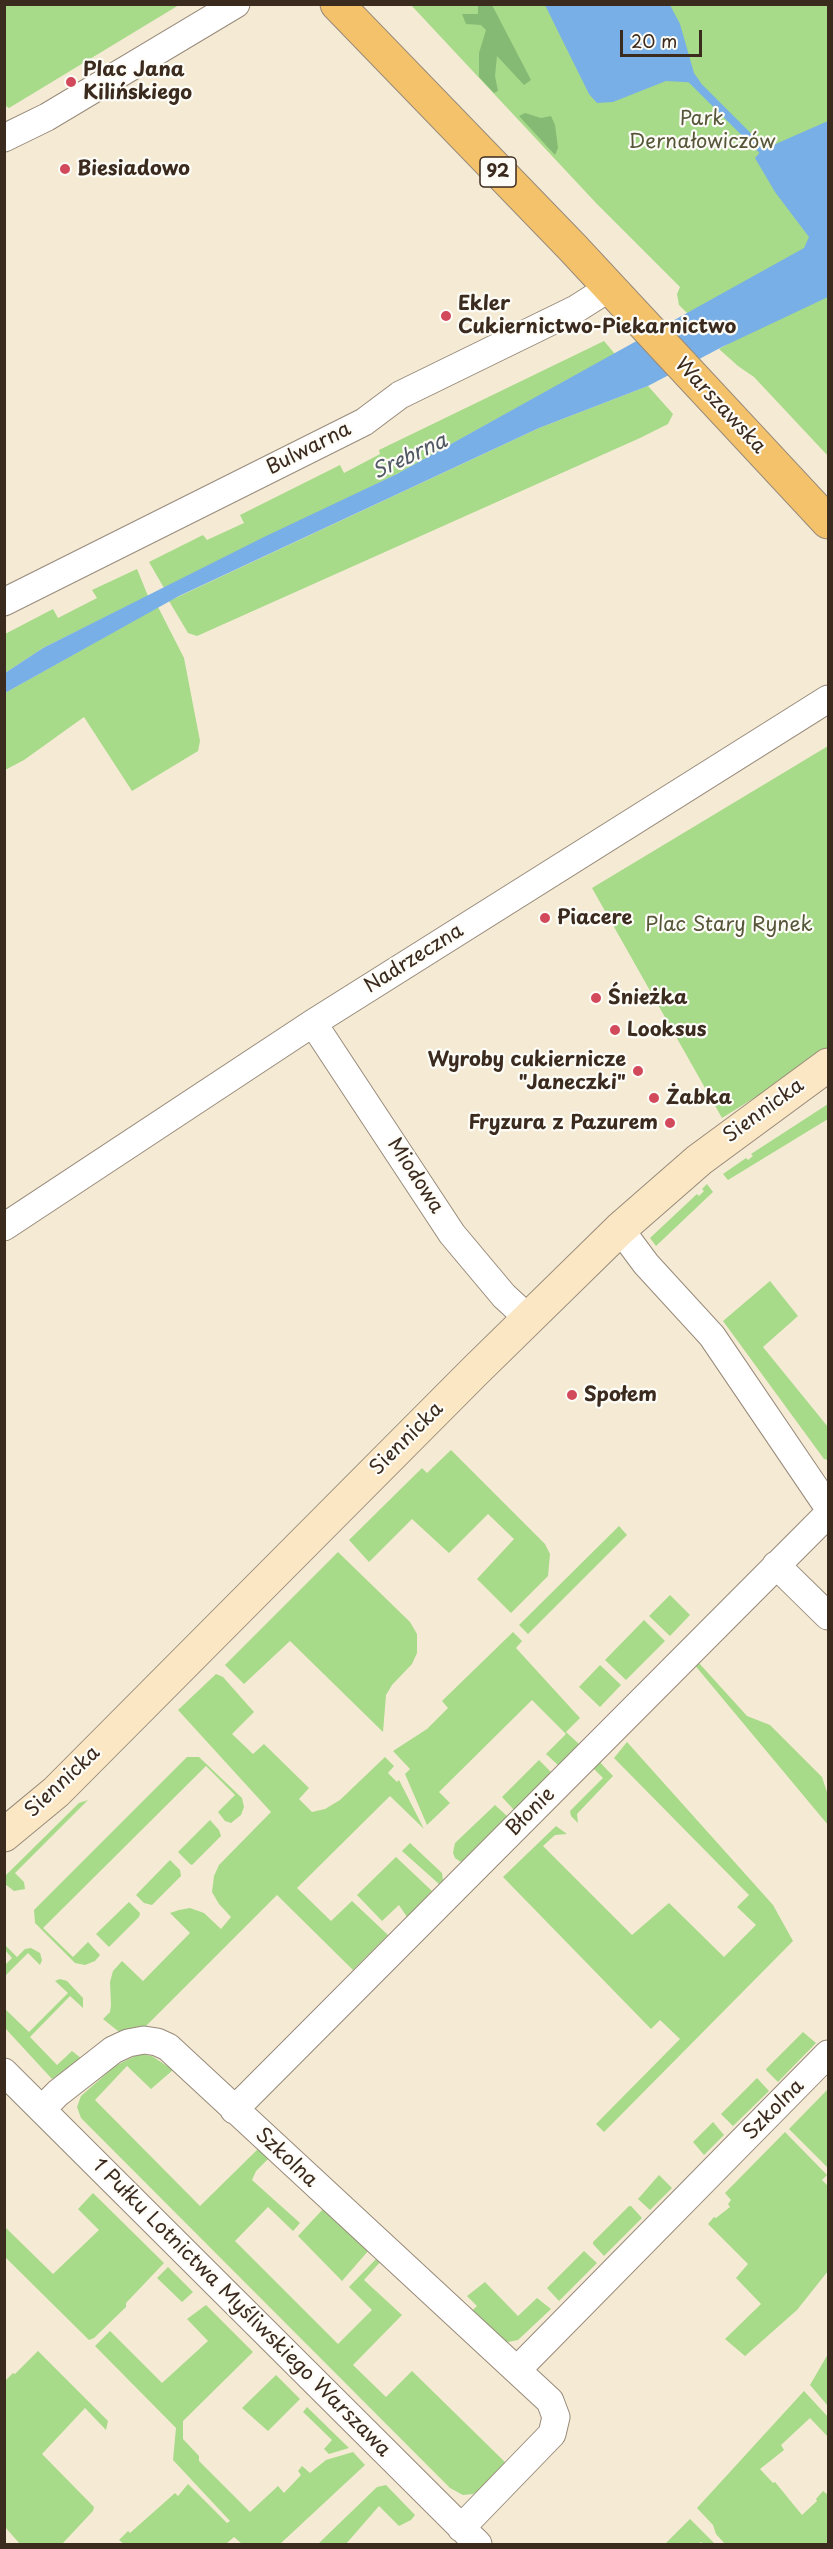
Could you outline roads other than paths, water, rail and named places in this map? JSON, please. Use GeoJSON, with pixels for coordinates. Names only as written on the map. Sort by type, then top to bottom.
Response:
{"type":"FeatureCollection","features":[{"type":"Feature","properties":{"kind":"main road","name":"Warszawska"},"geometry":{"type":"LineString","coordinates":[[337,4],[638,318],[828,522]]}},
{"type":"Feature","properties":{"kind":"main road","name":"Siennicka"},"geometry":{"type":"LineString","coordinates":[[4,1835],[56,1792],[620,1229],[707,1153],[828,1065]]}},
{"type":"Feature","properties":{"kind":"street"},"geometry":{"type":"LineString","coordinates":[[4,138],[47,117],[236,4]]}},
{"type":"Feature","properties":{"kind":"street","name":"Bulwarna"},"geometry":{"type":"LineString","coordinates":[[4,602],[364,422],[400,395],[576,309],[609,288]]}},
{"type":"Feature","properties":{"kind":"street","name":"Nadrzeczna"},"geometry":{"type":"LineString","coordinates":[[4,1227],[313,1023],[828,699]]}},
{"type":"Feature","properties":{"kind":"street","name":"Miodowa"},"geometry":{"type":"LineString","coordinates":[[313,1023],[452,1234],[504,1296],[529,1319]]}},
{"type":"Feature","properties":{"kind":"street"},"geometry":{"type":"LineString","coordinates":[[620,1229],[646,1264],[712,1336],[828,1507]]}},
{"type":"Feature","properties":{"kind":"street","name":"Błonie"},"geometry":{"type":"LineString","coordinates":[[234,2110],[828,1514]]}},
{"type":"Feature","properties":{"kind":"street"},"geometry":{"type":"LineString","coordinates":[[776,1565],[828,1616]]}},
{"type":"Feature","properties":{"kind":"street","name":"Szkolna"},"geometry":{"type":"LineString","coordinates":[[42,2109],[58,2093],[113,2050],[128,2043],[144,2040],[168,2047],[550,2401],[555,2417],[552,2434],[469,2536]]}},
{"type":"Feature","properties":{"kind":"street","name":"Szkolna"},"geometry":{"type":"LineString","coordinates":[[517,2370],[828,2054]]}},
{"type":"Feature","properties":{"kind":"street","name":"1 Pułku Lotnictwa Myśliwskiego Warszawa"},"geometry":{"type":"LineString","coordinates":[[4,2072],[469,2536]]}},
{"type":"Feature","properties":{"kind":"water"},"geometry":{"type":"Polygon","coordinates":[[[545,5],[670,5],[680,24],[694,73],[701,83],[666,81],[613,102],[597,103],[589,94],[545,5]]]}},
{"type":"Feature","properties":{"kind":"water"},"geometry":{"type":"Polygon","coordinates":[[[828,121],[828,297],[722,347],[648,386],[539,428],[179,596],[5,693],[5,673],[43,648],[264,537],[397,474],[804,248],[809,237],[775,192],[755,158],[762,150],[828,121]]]}},
{"type":"Feature","properties":{"kind":"waterway"},"geometry":{"type":"LineString","coordinates":[[688,76],[762,150]]}},
{"type":"Feature","properties":{"kind":"place","name":"Plac Jana Kilińskiego"},"geometry":{"type":"Point","coordinates":[71,82]}},
{"type":"Feature","properties":{"kind":"place","name":"Biesiadowo"},"geometry":{"type":"Point","coordinates":[65,169]}},
{"type":"Feature","properties":{"kind":"place","name":"Ekler Cukiernictwo-Piekarnictwo"},"geometry":{"type":"Point","coordinates":[446,316]}},
{"type":"Feature","properties":{"kind":"place","name":"Piacere"},"geometry":{"type":"Point","coordinates":[545,918]}},
{"type":"Feature","properties":{"kind":"place","name":"Śnieżka"},"geometry":{"type":"Point","coordinates":[596,998]}},
{"type":"Feature","properties":{"kind":"place","name":"Looksus"},"geometry":{"type":"Point","coordinates":[615,1030]}},
{"type":"Feature","properties":{"kind":"place","name":"Wyroby cukiernicze \"Janeczki\""},"geometry":{"type":"Point","coordinates":[638,1071]}},
{"type":"Feature","properties":{"kind":"place","name":"Żabka"},"geometry":{"type":"Point","coordinates":[654,1098]}},
{"type":"Feature","properties":{"kind":"place","name":"Fryzura z Pazurem"},"geometry":{"type":"Point","coordinates":[670,1123]}},
{"type":"Feature","properties":{"kind":"place","name":"Społem"},"geometry":{"type":"Point","coordinates":[572,1395]}},
{"type":"Feature","properties":{"kind":"park label","name":"Park Dernałowiczów"},"geometry":{"type":"Point","coordinates":[702,130]}},
{"type":"Feature","properties":{"kind":"park label","name":"Plac Stary Rynek"},"geometry":{"type":"Point","coordinates":[729,925]}},
{"type":"Feature","properties":{"kind":"water label","name":"Srebrna"},"geometry":{"type":"Point","coordinates":[410,457]}}]}
